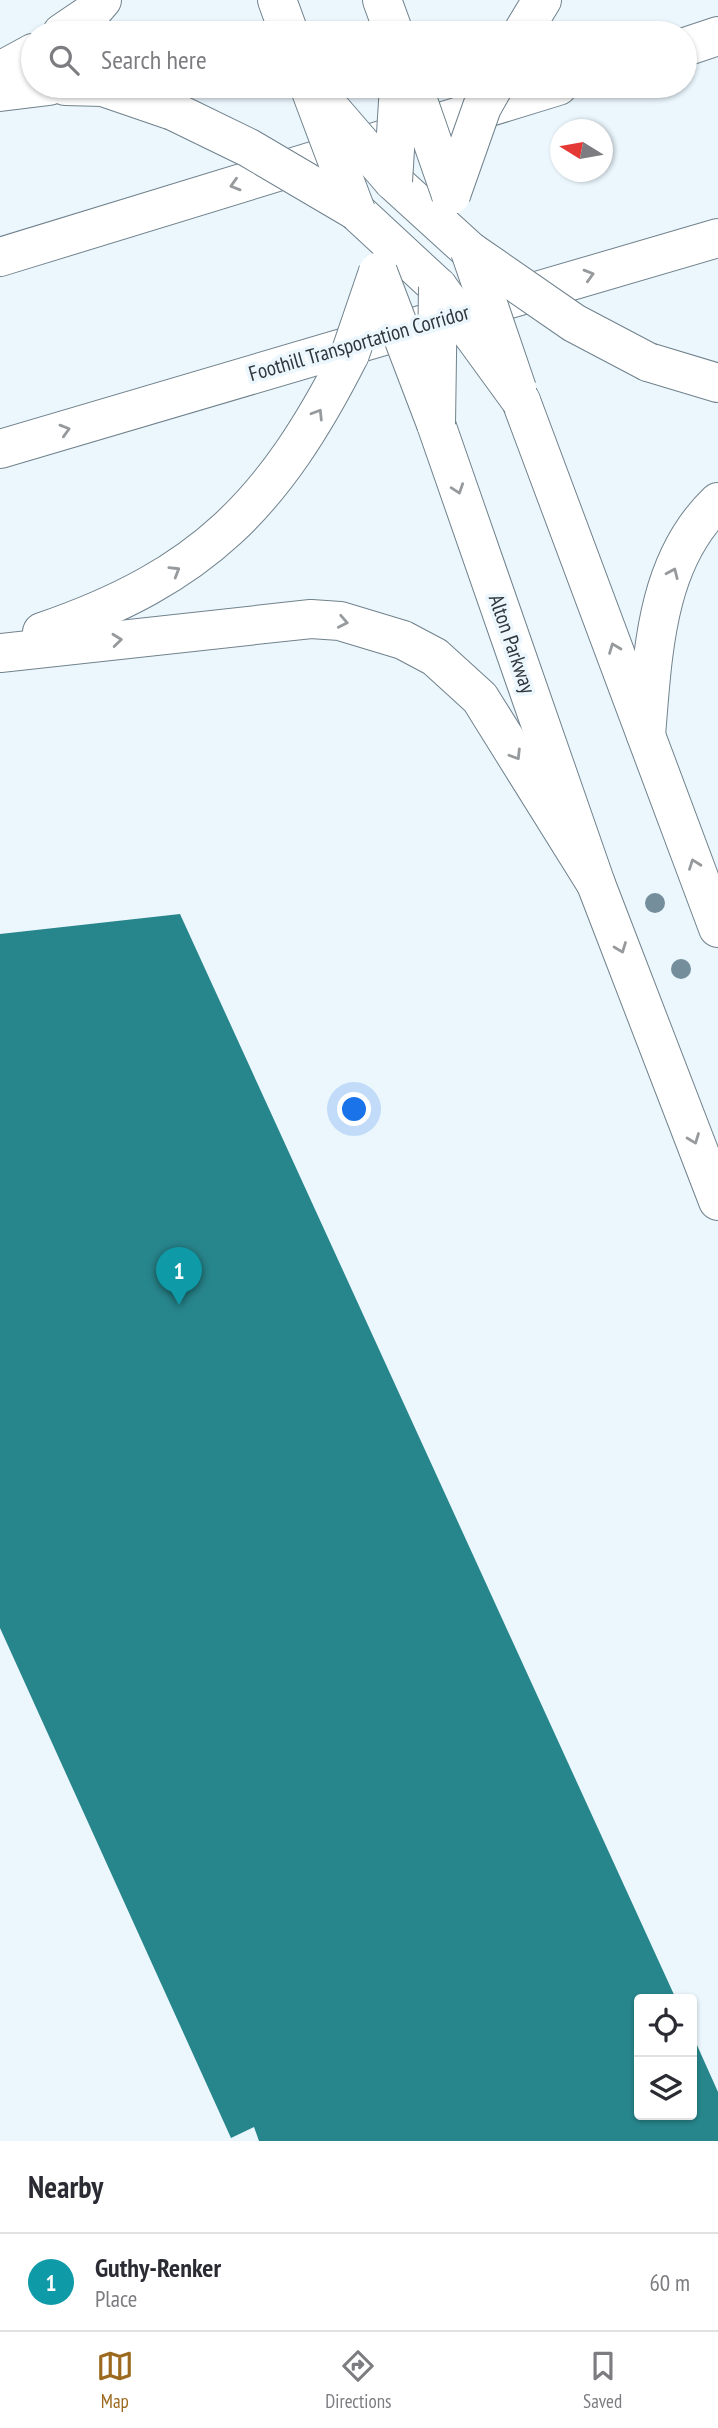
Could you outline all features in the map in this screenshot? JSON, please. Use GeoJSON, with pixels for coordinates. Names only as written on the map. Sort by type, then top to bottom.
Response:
{"type":"FeatureCollection","features":[{"type":"Feature","properties":{"kind":"main road"},"geometry":{"type":"LineString","coordinates":[[81,21],[90,15],[102,0]]}},
{"type":"Feature","properties":{"kind":"main road"},"geometry":{"type":"LineString","coordinates":[[277,0],[285,21]]}},
{"type":"Feature","properties":{"kind":"main road"},"geometry":{"type":"LineString","coordinates":[[382,0],[390,21]]}},
{"type":"Feature","properties":{"kind":"main road"},"geometry":{"type":"LineString","coordinates":[[697,43],[718,36]]}},
{"type":"Feature","properties":{"kind":"main road"},"geometry":{"type":"LineString","coordinates":[[0,71],[21,60]]}},
{"type":"Feature","properties":{"kind":"main road"},"geometry":{"type":"LineString","coordinates":[[0,92],[21,89]]}},
{"type":"Feature","properties":{"kind":"main road"},"geometry":{"type":"LineString","coordinates":[[135,98],[173,111],[249,148],[356,211]]}},
{"type":"Feature","properties":{"kind":"main road","name":"Alton Parkway"},"geometry":{"type":"LineString","coordinates":[[314,98],[356,211],[381,254],[436,424],[596,884],[718,1201]]}},
{"type":"Feature","properties":{"kind":"main road"},"geometry":{"type":"LineString","coordinates":[[320,98],[393,181],[455,225],[574,323],[648,362],[718,383]]}},
{"type":"Feature","properties":{"kind":"main road"},"geometry":{"type":"LineString","coordinates":[[0,646],[95,614],[189,563],[221,538],[282,471],[326,401],[350,354],[381,254],[393,181],[397,98]]}},
{"type":"Feature","properties":{"kind":"main road"},"geometry":{"type":"LineString","coordinates":[[417,98],[455,225],[718,928]]}},
{"type":"Feature","properties":{"kind":"main road"},"geometry":{"type":"LineString","coordinates":[[436,424],[438,287],[455,225],[479,115],[488,98]]}},
{"type":"Feature","properties":{"kind":"main road"},"geometry":{"type":"LineString","coordinates":[[0,257],[519,98]]}},
{"type":"Feature","properties":{"kind":"main road","name":"Foothill Transportation Corridor"},"geometry":{"type":"LineString","coordinates":[[0,449],[718,238]]}},
{"type":"Feature","properties":{"kind":"main road"},"geometry":{"type":"LineString","coordinates":[[381,254],[438,287],[521,401]]}},
{"type":"Feature","properties":{"kind":"main road"},"geometry":{"type":"LineString","coordinates":[[646,735],[655,628],[662,603],[688,543],[718,502]]}},
{"type":"Feature","properties":{"kind":"main road"},"geometry":{"type":"LineString","coordinates":[[0,653],[311,618],[340,621],[404,640],[435,657],[480,698],[596,884]]}},
{"type":"Feature","properties":{"kind":"building"},"geometry":{"type":"Polygon","coordinates":[[[180,914],[674,1994],[634,1994],[634,2120],[697,2120],[697,2045],[718,2092],[718,2141],[259,2141],[254,2127],[231,2138],[0,1628],[0,934],[180,914]]]}},
{"type":"Feature","properties":{"kind":"place","name":"Guthy-Renker"},"geometry":{"type":"Point","coordinates":[179,1305]}}]}
